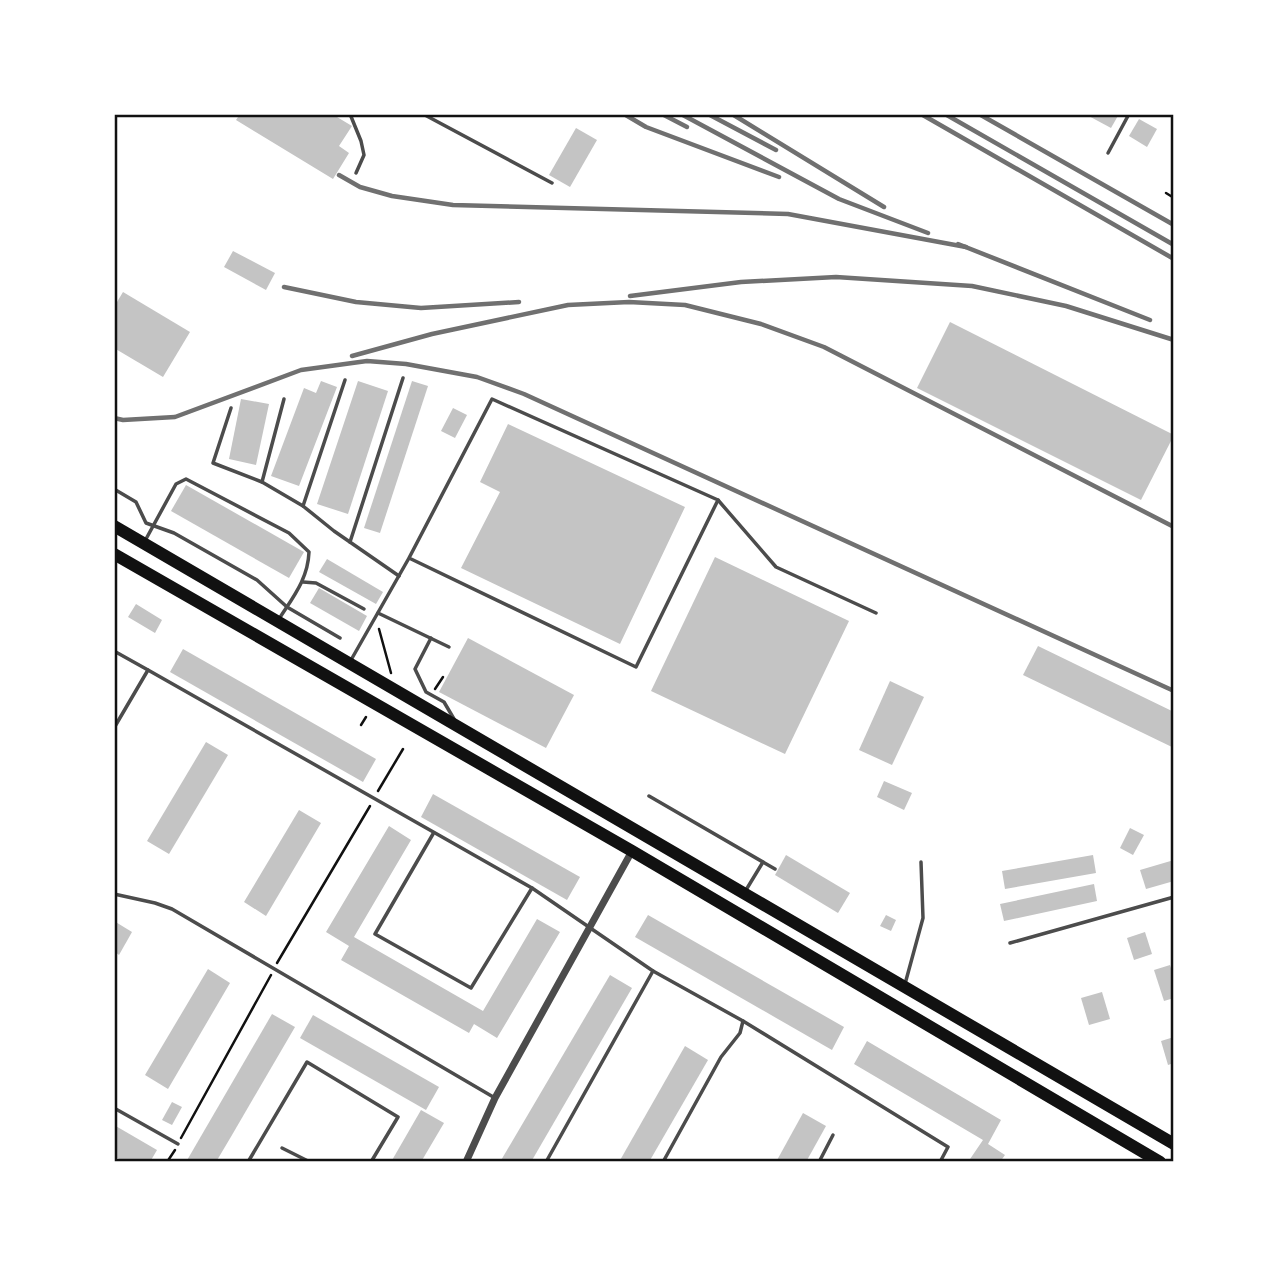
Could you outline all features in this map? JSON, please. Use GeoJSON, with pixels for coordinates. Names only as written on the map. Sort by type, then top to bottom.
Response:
{"type":"FeatureCollection","features":[{"type":"Feature","properties":{"kind":"main road"},"geometry":{"type":"LineString","coordinates":[[114,526],[1174,1144]]}},
{"type":"Feature","properties":{"kind":"main road"},"geometry":{"type":"LineString","coordinates":[[127,533],[114,554],[632,851],[1160,1162]]}},
{"type":"Feature","properties":{"kind":"main road"},"geometry":{"type":"LineString","coordinates":[[338,683],[349,664]]}},
{"type":"Feature","properties":{"kind":"main road"},"geometry":{"type":"LineString","coordinates":[[632,851],[643,833]]}},
{"type":"Feature","properties":{"kind":"main road"},"geometry":{"type":"LineString","coordinates":[[835,971],[846,952]]}},
{"type":"Feature","properties":{"kind":"main road"},"geometry":{"type":"LineString","coordinates":[[902,1010],[909,989]]}},
{"type":"Feature","properties":{"kind":"street"},"geometry":{"type":"LineString","coordinates":[[466,1162],[495,1098],[632,851]]}},
{"type":"Feature","properties":{"kind":"lane"},"geometry":{"type":"LineString","coordinates":[[350,114],[364,155],[356,173]]}},
{"type":"Feature","properties":{"kind":"lane"},"geometry":{"type":"LineString","coordinates":[[423,114],[552,183]]}},
{"type":"Feature","properties":{"kind":"lane"},"geometry":{"type":"LineString","coordinates":[[1108,153],[1129,114]]}},
{"type":"Feature","properties":{"kind":"lane"},"geometry":{"type":"LineString","coordinates":[[349,542],[403,378]]}},
{"type":"Feature","properties":{"kind":"lane"},"geometry":{"type":"LineString","coordinates":[[303,506],[345,380]]}},
{"type":"Feature","properties":{"kind":"lane"},"geometry":{"type":"LineString","coordinates":[[262,482],[284,399]]}},
{"type":"Feature","properties":{"kind":"lane"},"geometry":{"type":"LineString","coordinates":[[349,664],[409,558],[492,399],[718,500],[776,567],[876,613]]}},
{"type":"Feature","properties":{"kind":"lane"},"geometry":{"type":"LineString","coordinates":[[231,408],[213,463],[262,482],[303,506],[399,576]]}},
{"type":"Feature","properties":{"kind":"lane"},"geometry":{"type":"LineString","coordinates":[[143,543],[176,484],[186,480],[289,533],[309,552],[309,567],[303,582],[278,621]]}},
{"type":"Feature","properties":{"kind":"lane"},"geometry":{"type":"LineString","coordinates":[[114,489],[136,502],[146,523],[174,533],[257,580],[287,607],[340,638]]}},
{"type":"Feature","properties":{"kind":"lane"},"geometry":{"type":"LineString","coordinates":[[409,558],[636,667],[718,500]]}},
{"type":"Feature","properties":{"kind":"lane"},"geometry":{"type":"LineString","coordinates":[[303,582],[316,583],[364,609]]}},
{"type":"Feature","properties":{"kind":"lane"},"geometry":{"type":"LineString","coordinates":[[378,613],[449,647]]}},
{"type":"Feature","properties":{"kind":"lane"},"geometry":{"type":"LineString","coordinates":[[431,638],[415,669],[426,692],[444,702],[459,727]]}},
{"type":"Feature","properties":{"kind":"lane"},"geometry":{"type":"LineString","coordinates":[[114,651],[532,888],[653,971],[743,1021],[947,1147],[940,1162]]}},
{"type":"Feature","properties":{"kind":"lane"},"geometry":{"type":"LineString","coordinates":[[114,729],[148,670]]}},
{"type":"Feature","properties":{"kind":"lane"},"geometry":{"type":"LineString","coordinates":[[649,796],[775,869]]}},
{"type":"Feature","properties":{"kind":"lane"},"geometry":{"type":"LineString","coordinates":[[433,834],[375,933],[471,988],[532,888]]}},
{"type":"Feature","properties":{"kind":"lane"},"geometry":{"type":"LineString","coordinates":[[745,893],[763,862]]}},
{"type":"Feature","properties":{"kind":"lane"},"geometry":{"type":"LineString","coordinates":[[909,989],[923,918],[921,862]]}},
{"type":"Feature","properties":{"kind":"lane"},"geometry":{"type":"LineString","coordinates":[[114,894],[172,909],[495,1098]]}},
{"type":"Feature","properties":{"kind":"lane"},"geometry":{"type":"LineString","coordinates":[[1010,943],[1174,897]]}},
{"type":"Feature","properties":{"kind":"lane"},"geometry":{"type":"LineString","coordinates":[[546,1162],[653,971]]}},
{"type":"Feature","properties":{"kind":"lane"},"geometry":{"type":"LineString","coordinates":[[663,1162],[721,1057],[740,1033],[743,1021]]}},
{"type":"Feature","properties":{"kind":"lane"},"geometry":{"type":"LineString","coordinates":[[248,1162],[307,1062],[398,1117],[371,1162]]}},
{"type":"Feature","properties":{"kind":"lane"},"geometry":{"type":"LineString","coordinates":[[114,1108],[178,1144]]}},
{"type":"Feature","properties":{"kind":"lane"},"geometry":{"type":"LineString","coordinates":[[819,1162],[833,1135]]}},
{"type":"Feature","properties":{"kind":"lane"},"geometry":{"type":"LineString","coordinates":[[282,1148],[310,1162]]}},
{"type":"Feature","properties":{"kind":"path"},"geometry":{"type":"LineString","coordinates":[[1166,192],[1174,198]]}},
{"type":"Feature","properties":{"kind":"path"},"geometry":{"type":"LineString","coordinates":[[379,628],[392,671],[387,679]]}},
{"type":"Feature","properties":{"kind":"path"},"geometry":{"type":"LineString","coordinates":[[361,725],[366,718]]}},
{"type":"Feature","properties":{"kind":"path"},"geometry":{"type":"LineString","coordinates":[[167,1162],[274,968],[403,750]]}},
{"type":"Feature","properties":{"kind":"building"},"geometry":{"type":"Polygon","coordinates":[[[240,114],[332,114],[352,126],[339,146],[349,153],[333,179],[236,120],[240,114]]]}},
{"type":"Feature","properties":{"kind":"building"},"geometry":{"type":"Polygon","coordinates":[[[1085,114],[1119,114],[1111,128],[1085,114]]]}},
{"type":"Feature","properties":{"kind":"building"},"geometry":{"type":"Polygon","coordinates":[[[1139,119],[1157,129],[1147,147],[1129,136],[1139,119]]]}},
{"type":"Feature","properties":{"kind":"building"},"geometry":{"type":"Polygon","coordinates":[[[576,128],[597,140],[570,187],[549,175],[576,128]]]}},
{"type":"Feature","properties":{"kind":"building"},"geometry":{"type":"Polygon","coordinates":[[[233,251],[275,273],[266,290],[224,267],[233,251]]]}},
{"type":"Feature","properties":{"kind":"building"},"geometry":{"type":"Polygon","coordinates":[[[123,292],[190,332],[163,377],[114,348],[114,307],[123,292]]]}},
{"type":"Feature","properties":{"kind":"building"},"geometry":{"type":"Polygon","coordinates":[[[950,322],[1174,435],[1141,500],[917,388],[950,322]]]}},
{"type":"Feature","properties":{"kind":"building"},"geometry":{"type":"Polygon","coordinates":[[[321,381],[337,387],[299,486],[271,476],[304,388],[316,393],[321,381]]]}},
{"type":"Feature","properties":{"kind":"building"},"geometry":{"type":"Polygon","coordinates":[[[358,381],[388,391],[348,514],[317,504],[358,381]]]}},
{"type":"Feature","properties":{"kind":"building"},"geometry":{"type":"Polygon","coordinates":[[[412,381],[428,386],[380,533],[364,528],[412,381]]]}},
{"type":"Feature","properties":{"kind":"building"},"geometry":{"type":"Polygon","coordinates":[[[241,399],[269,404],[256,465],[229,459],[241,399]]]}},
{"type":"Feature","properties":{"kind":"building"},"geometry":{"type":"Polygon","coordinates":[[[453,408],[467,415],[455,438],[441,431],[453,408]]]}},
{"type":"Feature","properties":{"kind":"building"},"geometry":{"type":"Polygon","coordinates":[[[508,424],[685,507],[620,644],[461,568],[500,492],[480,482],[508,424]]]}},
{"type":"Feature","properties":{"kind":"building"},"geometry":{"type":"Polygon","coordinates":[[[186,485],[304,552],[289,578],[171,511],[186,485]]]}},
{"type":"Feature","properties":{"kind":"building"},"geometry":{"type":"Polygon","coordinates":[[[715,557],[849,621],[785,754],[651,691],[715,557]]]}},
{"type":"Feature","properties":{"kind":"building"},"geometry":{"type":"Polygon","coordinates":[[[327,559],[383,592],[376,604],[319,572],[327,559]]]}},
{"type":"Feature","properties":{"kind":"building"},"geometry":{"type":"Polygon","coordinates":[[[319,588],[367,616],[359,631],[310,603],[319,588]]]}},
{"type":"Feature","properties":{"kind":"building"},"geometry":{"type":"Polygon","coordinates":[[[136,604],[162,620],[155,633],[128,617],[136,604]]]}},
{"type":"Feature","properties":{"kind":"building"},"geometry":{"type":"Polygon","coordinates":[[[468,638],[574,695],[546,748],[439,692],[468,638]]]}},
{"type":"Feature","properties":{"kind":"building"},"geometry":{"type":"Polygon","coordinates":[[[1038,646],[1174,712],[1174,748],[1023,675],[1038,646]]]}},
{"type":"Feature","properties":{"kind":"building"},"geometry":{"type":"Polygon","coordinates":[[[183,649],[376,759],[363,782],[170,672],[183,649]]]}},
{"type":"Feature","properties":{"kind":"building"},"geometry":{"type":"Polygon","coordinates":[[[890,681],[924,697],[892,765],[859,750],[890,681]]]}},
{"type":"Feature","properties":{"kind":"building"},"geometry":{"type":"Polygon","coordinates":[[[206,742],[228,755],[169,854],[147,841],[206,742]]]}},
{"type":"Feature","properties":{"kind":"building"},"geometry":{"type":"Polygon","coordinates":[[[884,781],[912,793],[904,810],[877,797],[884,781]]]}},
{"type":"Feature","properties":{"kind":"building"},"geometry":{"type":"Polygon","coordinates":[[[433,794],[580,877],[567,900],[421,817],[433,794]]]}},
{"type":"Feature","properties":{"kind":"building"},"geometry":{"type":"Polygon","coordinates":[[[299,810],[321,823],[266,916],[244,902],[299,810]]]}},
{"type":"Feature","properties":{"kind":"building"},"geometry":{"type":"Polygon","coordinates":[[[389,826],[411,840],[354,937],[483,1011],[537,919],[560,932],[497,1038],[474,1024],[469,1033],[341,960],[349,946],[326,932],[389,826]]]}},
{"type":"Feature","properties":{"kind":"building"},"geometry":{"type":"Polygon","coordinates":[[[1130,828],[1144,835],[1133,855],[1120,848],[1130,828]]]}},
{"type":"Feature","properties":{"kind":"building"},"geometry":{"type":"Polygon","coordinates":[[[786,855],[850,893],[838,913],[775,875],[786,855]]]}},
{"type":"Feature","properties":{"kind":"building"},"geometry":{"type":"Polygon","coordinates":[[[1093,855],[1096,873],[1005,889],[1002,871],[1093,855]]]}},
{"type":"Feature","properties":{"kind":"building"},"geometry":{"type":"Polygon","coordinates":[[[1174,860],[1174,881],[1146,889],[1140,870],[1174,860]]]}},
{"type":"Feature","properties":{"kind":"building"},"geometry":{"type":"Polygon","coordinates":[[[1094,884],[1097,901],[1004,921],[1000,904],[1094,884]]]}},
{"type":"Feature","properties":{"kind":"building"},"geometry":{"type":"Polygon","coordinates":[[[648,915],[844,1027],[832,1050],[635,937],[648,915]]]}},
{"type":"Feature","properties":{"kind":"building"},"geometry":{"type":"Polygon","coordinates":[[[886,915],[896,920],[891,931],[880,926],[886,915]]]}},
{"type":"Feature","properties":{"kind":"building"},"geometry":{"type":"Polygon","coordinates":[[[114,921],[132,932],[119,955],[114,951],[114,921]]]}},
{"type":"Feature","properties":{"kind":"building"},"geometry":{"type":"Polygon","coordinates":[[[1145,932],[1152,954],[1134,960],[1127,938],[1145,932]]]}},
{"type":"Feature","properties":{"kind":"building"},"geometry":{"type":"Polygon","coordinates":[[[1170,965],[1174,978],[1174,998],[1164,1001],[1154,970],[1170,965]]]}},
{"type":"Feature","properties":{"kind":"building"},"geometry":{"type":"Polygon","coordinates":[[[208,969],[230,983],[168,1089],[145,1075],[208,969]]]}},
{"type":"Feature","properties":{"kind":"building"},"geometry":{"type":"Polygon","coordinates":[[[610,975],[632,988],[531,1162],[500,1162],[610,975]]]}},
{"type":"Feature","properties":{"kind":"building"},"geometry":{"type":"Polygon","coordinates":[[[1102,992],[1110,1019],[1089,1025],[1081,998],[1102,992]]]}},
{"type":"Feature","properties":{"kind":"building"},"geometry":{"type":"Polygon","coordinates":[[[272,1014],[295,1027],[216,1162],[186,1162],[272,1014]]]}},
{"type":"Feature","properties":{"kind":"building"},"geometry":{"type":"Polygon","coordinates":[[[313,1015],[439,1087],[426,1110],[300,1038],[313,1015]]]}},
{"type":"Feature","properties":{"kind":"building"},"geometry":{"type":"Polygon","coordinates":[[[1174,1037],[1174,1063],[1168,1065],[1161,1041],[1174,1037]]]}},
{"type":"Feature","properties":{"kind":"building"},"geometry":{"type":"Polygon","coordinates":[[[867,1041],[1001,1120],[988,1144],[1005,1155],[1000,1162],[968,1162],[983,1140],[854,1064],[867,1041]]]}},
{"type":"Feature","properties":{"kind":"building"},"geometry":{"type":"Polygon","coordinates":[[[685,1046],[708,1060],[649,1162],[619,1162],[685,1046]]]}},
{"type":"Feature","properties":{"kind":"building"},"geometry":{"type":"Polygon","coordinates":[[[172,1102],[182,1107],[172,1125],[162,1120],[172,1102]]]}},
{"type":"Feature","properties":{"kind":"building"},"geometry":{"type":"Polygon","coordinates":[[[421,1110],[444,1123],[421,1162],[391,1162],[421,1110]]]}},
{"type":"Feature","properties":{"kind":"building"},"geometry":{"type":"Polygon","coordinates":[[[803,1113],[826,1126],[806,1162],[776,1162],[803,1113]]]}},
{"type":"Feature","properties":{"kind":"building"},"geometry":{"type":"Polygon","coordinates":[[[114,1125],[157,1150],[150,1162],[124,1162],[114,1156],[114,1125]]]}},
{"type":"Feature","properties":{"kind":"railway"},"geometry":{"type":"LineString","coordinates":[[624,114],[646,127],[779,177]]}},
{"type":"Feature","properties":{"kind":"railway"},"geometry":{"type":"LineString","coordinates":[[662,114],[687,127]]}},
{"type":"Feature","properties":{"kind":"railway"},"geometry":{"type":"LineString","coordinates":[[681,114],[839,199],[928,233]]}},
{"type":"Feature","properties":{"kind":"railway"},"geometry":{"type":"LineString","coordinates":[[708,114],[776,150]]}},
{"type":"Feature","properties":{"kind":"railway"},"geometry":{"type":"LineString","coordinates":[[732,114],[884,207]]}},
{"type":"Feature","properties":{"kind":"railway"},"geometry":{"type":"LineString","coordinates":[[921,114],[1174,259]]}},
{"type":"Feature","properties":{"kind":"railway"},"geometry":{"type":"LineString","coordinates":[[945,114],[1174,245]]}},
{"type":"Feature","properties":{"kind":"railway"},"geometry":{"type":"LineString","coordinates":[[979,114],[1174,225]]}},
{"type":"Feature","properties":{"kind":"railway"},"geometry":{"type":"LineString","coordinates":[[339,175],[360,187],[392,196],[453,205],[788,214],[966,247]]}},
{"type":"Feature","properties":{"kind":"railway"},"geometry":{"type":"LineString","coordinates":[[958,244],[1150,320]]}},
{"type":"Feature","properties":{"kind":"railway"},"geometry":{"type":"LineString","coordinates":[[630,296],[741,282],[836,277],[972,286],[1066,306],[1174,340]]}},
{"type":"Feature","properties":{"kind":"railway"},"geometry":{"type":"LineString","coordinates":[[284,287],[356,302],[421,308],[519,302]]}},
{"type":"Feature","properties":{"kind":"railway"},"geometry":{"type":"LineString","coordinates":[[352,356],[432,334],[568,305],[629,302],[685,305],[761,324],[824,347],[1174,527]]}},
{"type":"Feature","properties":{"kind":"railway"},"geometry":{"type":"LineString","coordinates":[[114,418],[123,420],[175,417],[301,370],[367,361],[406,364],[477,377],[524,394],[1174,691]]}}]}
